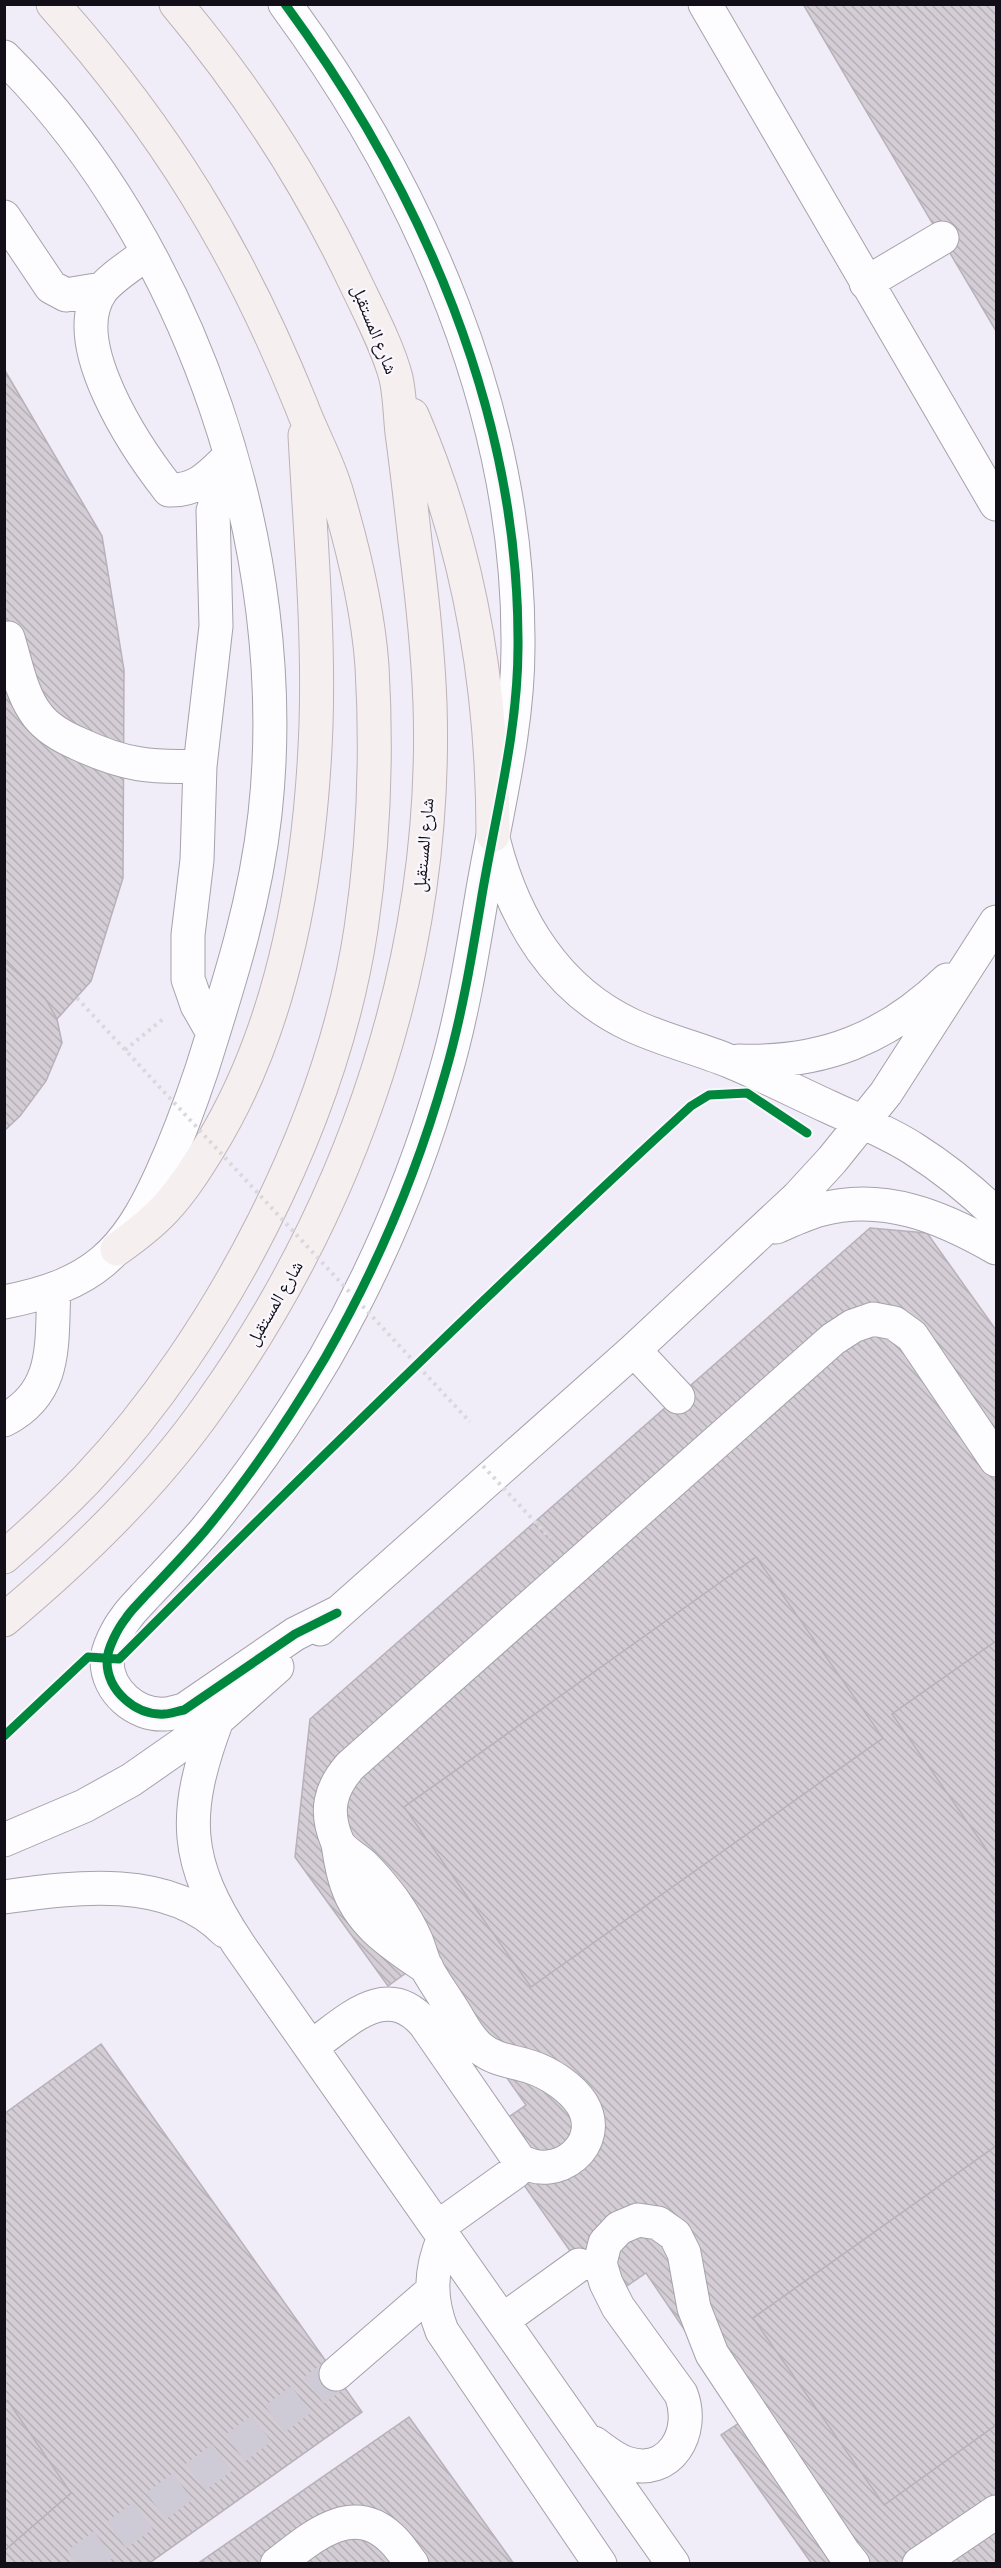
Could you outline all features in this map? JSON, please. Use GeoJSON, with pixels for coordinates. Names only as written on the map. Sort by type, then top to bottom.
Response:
{"type":"FeatureCollection","features":[{"type":"Feature","properties":{"kind":"main road"},"geometry":{"type":"LineString","coordinates":[[4,1557],[88,1478],[177,1368],[215,1309],[250,1248],[281,1184],[315,1103],[341,1018],[361,932],[371,844],[374,756],[372,663],[358,575],[336,490],[278,348],[248,285],[209,214],[139,108],[96,53],[53,4]]}},
{"type":"Feature","properties":{"kind":"main road","name":"شارع المستقبل"},"geometry":{"type":"LineString","coordinates":[[4,1620],[86,1547],[150,1479],[209,1406],[261,1329],[307,1247],[346,1162],[377,1075],[402,984],[415,915],[428,800],[430,706],[424,613],[396,377],[367,306],[334,237],[297,170],[256,106],[210,44],[176,4]]}},
{"type":"Feature","properties":{"kind":"main road"},"geometry":{"type":"LineString","coordinates":[[396,377],[423,439],[464,567],[478,633],[488,700],[493,768],[493,834]]}},
{"type":"Feature","properties":{"kind":"main road"},"geometry":{"type":"LineString","coordinates":[[117,1249],[144,1230],[167,1207],[196,1168],[222,1127],[259,1047],[280,981],[306,839],[316,725],[315,612],[303,412]]}},
{"type":"Feature","properties":{"kind":"street"},"geometry":{"type":"LineString","coordinates":[[285,4],[356,108],[391,170],[423,234],[450,300],[470,358],[493,437],[511,530],[518,648],[511,742],[471,958],[446,1072],[405,1193],[380,1251],[326,1356],[268,1447],[203,1534],[125,1618],[106,1658],[111,1679],[122,1698],[140,1710],[162,1715],[184,1710],[295,1634],[337,1613]]}},
{"type":"Feature","properties":{"kind":"street"},"geometry":{"type":"LineString","coordinates":[[705,4],[996,504]]}},
{"type":"Feature","properties":{"kind":"street"},"geometry":{"type":"LineString","coordinates":[[4,57],[59,119],[102,178],[147,253],[174,304],[203,371],[231,456],[252,538],[267,645],[269,758],[265,814],[257,869],[232,977],[184,1122],[145,1210],[117,1249],[87,1273],[54,1289],[4,1302]]}},
{"type":"Feature","properties":{"kind":"street"},"geometry":{"type":"LineString","coordinates":[[4,217],[51,287],[66,295],[102,290]]}},
{"type":"Feature","properties":{"kind":"street"},"geometry":{"type":"LineString","coordinates":[[866,283],[942,238]]}},
{"type":"Feature","properties":{"kind":"street"},"geometry":{"type":"LineString","coordinates":[[147,253],[102,290],[91,310],[91,341],[125,428],[144,458],[169,490],[186,491],[204,480],[231,456]]}},
{"type":"Feature","properties":{"kind":"street"},"geometry":{"type":"LineString","coordinates":[[966,452],[996,460]]}},
{"type":"Feature","properties":{"kind":"street"},"geometry":{"type":"LineString","coordinates":[[213,1034],[196,1005],[188,979],[188,935],[197,860],[200,766],[216,626],[213,511],[231,456]]}},
{"type":"Feature","properties":{"kind":"street"},"geometry":{"type":"LineString","coordinates":[[8,638],[27,696],[38,717],[62,737],[110,758],[131,764],[163,768],[200,766]]}},
{"type":"Feature","properties":{"kind":"street"},"geometry":{"type":"LineString","coordinates":[[493,834],[502,874],[518,912],[538,946],[564,977],[595,1004],[629,1024],[666,1040],[728,1061],[863,1122],[912,1147],[938,1165],[996,1214]]}},
{"type":"Feature","properties":{"kind":"street"},"geometry":{"type":"LineString","coordinates":[[728,1061],[769,1062],[810,1057],[850,1046],[887,1027],[922,1004],[989,933]]}},
{"type":"Feature","properties":{"kind":"street"},"geometry":{"type":"LineString","coordinates":[[4,1840],[84,1806],[131,1780],[217,1720],[634,1350],[763,1232],[832,1160],[886,1094],[989,933]]}},
{"type":"Feature","properties":{"kind":"street"},"geometry":{"type":"LineString","coordinates":[[763,1232],[819,1210],[856,1203],[884,1204],[915,1210],[946,1221],[996,1248]]}},
{"type":"Feature","properties":{"kind":"street"},"geometry":{"type":"LineString","coordinates":[[4,1420],[19,1412],[36,1395],[47,1374],[54,1289]]}},
{"type":"Feature","properties":{"kind":"street"},"geometry":{"type":"LineString","coordinates":[[311,2047],[365,2010],[381,2003],[398,2004],[414,2011],[426,2024],[519,2160],[541,2169],[556,2168],[569,2160],[585,2141],[587,2128],[587,2117],[577,2097],[548,2075],[531,2067],[501,2060],[478,2047],[427,1968],[416,1939],[401,1912],[383,1886],[338,1844],[330,1801],[336,1782],[350,1766],[833,1339],[853,1326],[873,1319],[894,1323],[912,1336],[996,1460]]}},
{"type":"Feature","properties":{"kind":"street"},"geometry":{"type":"LineString","coordinates":[[634,1350],[678,1397]]}},
{"type":"Feature","properties":{"kind":"street"},"geometry":{"type":"LineString","coordinates":[[217,1720],[203,1758],[196,1786],[193,1815],[200,1871],[210,1897],[239,1945],[673,2564]]}},
{"type":"Feature","properties":{"kind":"street"},"geometry":{"type":"LineString","coordinates":[[4,1898],[96,1887],[137,1890],[168,1898],[197,1911],[221,1926],[239,1945]]}},
{"type":"Feature","properties":{"kind":"street"},"geometry":{"type":"LineString","coordinates":[[515,2172],[441,2232],[432,2291],[435,2312],[442,2331],[600,2564]]}},
{"type":"Feature","properties":{"kind":"street"},"geometry":{"type":"LineString","coordinates":[[583,2436],[627,2464],[643,2465],[658,2462],[672,2453],[682,2440],[687,2425],[687,2409],[681,2394],[618,2307],[606,2283],[600,2263],[605,2243],[619,2228],[638,2220],[658,2223],[675,2235],[684,2253],[694,2308],[712,2354],[837,2544],[853,2564]]}},
{"type":"Feature","properties":{"kind":"street"},"geometry":{"type":"LineString","coordinates":[[503,2320],[579,2265]]}},
{"type":"Feature","properties":{"kind":"street"},"geometry":{"type":"LineString","coordinates":[[336,2374],[432,2291]]}},
{"type":"Feature","properties":{"kind":"street"},"geometry":{"type":"LineString","coordinates":[[919,2564],[996,2512]]}},
{"type":"Feature","properties":{"kind":"street"},"geometry":{"type":"LineString","coordinates":[[277,2564],[334,2524],[354,2522],[374,2526],[390,2538],[412,2564]]}},
{"type":"Feature","properties":{"kind":"path"},"geometry":{"type":"LineString","coordinates":[[77,998],[470,1422]]}},
{"type":"Feature","properties":{"kind":"path"},"geometry":{"type":"LineString","coordinates":[[125,1050],[169,1015]]}},
{"type":"Feature","properties":{"kind":"path"},"geometry":{"type":"LineString","coordinates":[[409,1372],[426,1356]]}},
{"type":"Feature","properties":{"kind":"path"},"geometry":{"type":"LineString","coordinates":[[483,1466],[550,1538]]}},
{"type":"Feature","properties":{"kind":"building"},"geometry":{"type":"Polygon","coordinates":[[[803,4],[996,4],[996,331],[803,4]]]}},
{"type":"Feature","properties":{"kind":"building"},"geometry":{"type":"Polygon","coordinates":[[[4,369],[102,536],[124,670],[123,878],[91,981],[57,1019],[45,998],[4,961],[4,369]]]}},
{"type":"Feature","properties":{"kind":"building"},"geometry":{"type":"Polygon","coordinates":[[[4,961],[45,998],[57,1019],[62,1043],[46,1081],[20,1116],[4,1131],[4,961]]]}},
{"type":"Feature","properties":{"kind":"building"},"geometry":{"type":"Polygon","coordinates":[[[870,1228],[927,1233],[996,1330],[996,2564],[812,2564],[721,2435],[745,2419],[646,2273],[605,2301],[487,2132],[526,2105],[424,1960],[388,1986],[295,1857],[310,1719],[870,1228]]]}},
{"type":"Feature","properties":{"kind":"building"},"geometry":{"type":"Polygon","coordinates":[[[756,1557],[883,1738],[531,1987],[404,1807],[756,1557]]]}},
{"type":"Feature","properties":{"kind":"building"},"geometry":{"type":"Polygon","coordinates":[[[996,1641],[996,1863],[892,1714],[996,1641]]]}},
{"type":"Feature","properties":{"kind":"building"},"geometry":{"type":"Polygon","coordinates":[[[101,2044],[362,2412],[148,2564],[4,2564],[4,2551],[71,2493],[8,2401],[4,2403],[4,2114],[101,2044]]]}},
{"type":"Feature","properties":{"kind":"building"},"geometry":{"type":"Polygon","coordinates":[[[996,2146],[996,2425],[884,2505],[753,2318],[996,2146]]]}},
{"type":"Feature","properties":{"kind":"building"},"geometry":{"type":"Polygon","coordinates":[[[8,2401],[71,2493],[4,2551],[4,2403],[8,2401]]]}},
{"type":"Feature","properties":{"kind":"building"},"geometry":{"type":"Polygon","coordinates":[[[409,2417],[514,2564],[197,2564],[409,2417]]]}},
{"type":"Feature","properties":{"kind":"tunnel"},"geometry":{"type":"LineString","coordinates":[[77,2564],[336,2374]]}},
{"type":"Feature","properties":{"kind":"cycle path"},"geometry":{"type":"LineString","coordinates":[[285,4],[334,75],[379,150],[419,227],[453,308],[481,390],[502,474],[514,560],[518,647],[514,710],[505,771],[457,1030],[422,1148],[394,1220],[344,1324],[297,1403],[268,1448],[221,1512],[123,1622],[109,1651],[108,1672],[118,1691],[134,1706],[154,1714],[184,1710],[295,1634],[337,1613]]}},
{"type":"Feature","properties":{"kind":"cycle path"},"geometry":{"type":"LineString","coordinates":[[4,1736],[88,1657],[119,1659],[402,1379],[691,1106],[709,1095],[747,1093],[807,1133]]}}]}
